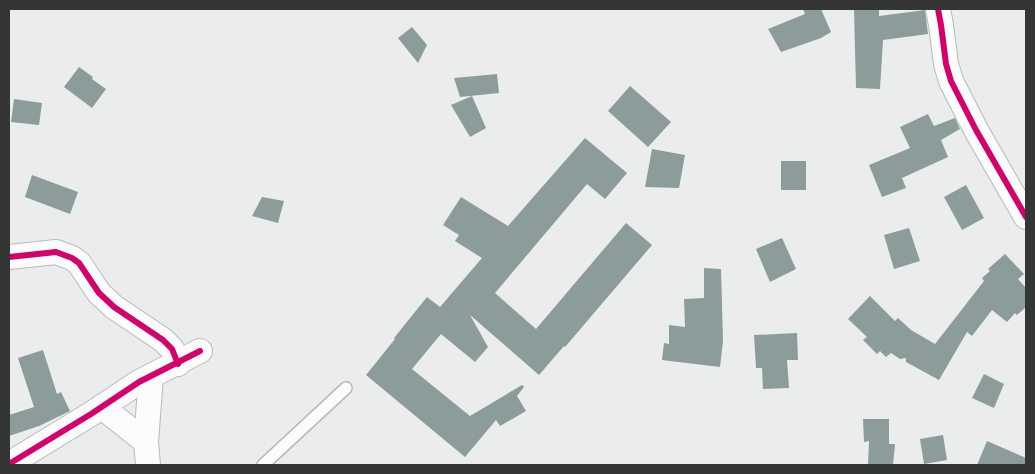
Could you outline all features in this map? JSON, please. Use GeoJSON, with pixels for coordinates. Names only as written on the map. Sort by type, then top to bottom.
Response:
{"type":"FeatureCollection","features":[{"type":"Feature","properties":{"kind":"street"},"geometry":{"type":"LineString","coordinates":[[938,9],[950,81],[1026,216]]}},
{"type":"Feature","properties":{"kind":"street"},"geometry":{"type":"LineString","coordinates":[[9,257],[56,252],[72,258],[82,268],[99,292],[114,307],[152,332],[172,348],[178,364]]}},
{"type":"Feature","properties":{"kind":"street"},"geometry":{"type":"LineString","coordinates":[[9,464],[139,382],[178,364],[200,351]]}},
{"type":"Feature","properties":{"kind":"street"},"geometry":{"type":"LineString","coordinates":[[148,465],[146,442],[151,376]]}},
{"type":"Feature","properties":{"kind":"street"},"geometry":{"type":"LineString","coordinates":[[102,407],[146,442]]}},
{"type":"Feature","properties":{"kind":"lane"},"geometry":{"type":"LineString","coordinates":[[263,465],[346,388]]}},
{"type":"Feature","properties":{"kind":"building"},"geometry":{"type":"Polygon","coordinates":[[[803,9],[821,9],[831,32],[821,38],[781,52],[768,29],[805,14],[803,9]]]}},
{"type":"Feature","properties":{"kind":"building"},"geometry":{"type":"Polygon","coordinates":[[[854,9],[879,9],[879,16],[925,10],[928,34],[883,40],[880,89],[856,88],[854,9]]]}},
{"type":"Feature","properties":{"kind":"building"},"geometry":{"type":"Polygon","coordinates":[[[412,27],[427,45],[418,63],[398,38],[412,27]]]}},
{"type":"Feature","properties":{"kind":"building"},"geometry":{"type":"Polygon","coordinates":[[[79,67],[106,89],[92,108],[64,87],[79,67]]]}},
{"type":"Feature","properties":{"kind":"building"},"geometry":{"type":"Polygon","coordinates":[[[497,74],[499,93],[460,97],[454,78],[497,74]]]}},
{"type":"Feature","properties":{"kind":"building"},"geometry":{"type":"Polygon","coordinates":[[[630,86],[671,122],[648,147],[608,111],[630,86]]]}},
{"type":"Feature","properties":{"kind":"building"},"geometry":{"type":"Polygon","coordinates":[[[472,96],[486,128],[470,137],[451,105],[472,96]]]}},
{"type":"Feature","properties":{"kind":"building"},"geometry":{"type":"Polygon","coordinates":[[[14,99],[42,103],[39,125],[11,122],[14,99]]]}},
{"type":"Feature","properties":{"kind":"building"},"geometry":{"type":"Polygon","coordinates":[[[928,114],[934,126],[955,118],[960,129],[941,140],[948,157],[902,178],[906,188],[882,197],[869,165],[910,148],[900,127],[928,114]]]}},
{"type":"Feature","properties":{"kind":"building"},"geometry":{"type":"Polygon","coordinates":[[[585,138],[627,173],[605,199],[587,184],[495,293],[536,329],[626,223],[652,245],[539,375],[470,315],[488,347],[475,362],[441,334],[412,369],[470,416],[522,385],[524,387],[517,396],[526,411],[500,426],[496,420],[465,457],[366,375],[427,297],[440,307],[482,258],[455,241],[459,235],[443,225],[461,197],[508,226],[585,138]]]}},
{"type":"Feature","properties":{"kind":"building"},"geometry":{"type":"Polygon","coordinates":[[[652,149],[685,155],[679,188],[645,187],[652,149]]]}},
{"type":"Feature","properties":{"kind":"building"},"geometry":{"type":"Polygon","coordinates":[[[781,161],[806,161],[806,190],[781,190],[781,161]]]}},
{"type":"Feature","properties":{"kind":"building"},"geometry":{"type":"Polygon","coordinates":[[[32,175],[78,192],[70,214],[25,197],[32,175]]]}},
{"type":"Feature","properties":{"kind":"building"},"geometry":{"type":"Polygon","coordinates":[[[966,185],[984,218],[962,230],[944,197],[966,185]]]}},
{"type":"Feature","properties":{"kind":"building"},"geometry":{"type":"Polygon","coordinates":[[[262,197],[284,201],[278,223],[252,216],[262,197]]]}},
{"type":"Feature","properties":{"kind":"building"},"geometry":{"type":"Polygon","coordinates":[[[909,228],[920,261],[894,269],[884,235],[909,228]]]}},
{"type":"Feature","properties":{"kind":"building"},"geometry":{"type":"Polygon","coordinates":[[[782,238],[796,269],[770,282],[756,249],[782,238]]]}},
{"type":"Feature","properties":{"kind":"building"},"geometry":{"type":"Polygon","coordinates":[[[1005,254],[1024,274],[1018,279],[1026,288],[1026,307],[1017,315],[1015,313],[1007,322],[992,310],[972,336],[967,332],[939,380],[906,362],[906,358],[900,359],[891,353],[886,357],[880,351],[877,354],[863,340],[867,337],[848,319],[870,296],[895,321],[898,318],[911,330],[935,344],[984,281],[982,278],[990,271],[988,269],[1005,254]]]}},
{"type":"Feature","properties":{"kind":"building"},"geometry":{"type":"Polygon","coordinates":[[[704,268],[721,269],[723,341],[720,367],[662,360],[664,343],[669,344],[669,325],[685,327],[684,299],[704,298],[704,268]]]}},
{"type":"Feature","properties":{"kind":"building"},"geometry":{"type":"Polygon","coordinates":[[[797,333],[798,360],[787,360],[789,388],[763,389],[762,368],[756,368],[754,335],[797,333]]]}},
{"type":"Feature","properties":{"kind":"building"},"geometry":{"type":"Polygon","coordinates":[[[43,350],[57,394],[61,392],[70,411],[39,426],[9,436],[9,415],[34,407],[18,358],[43,350]]]}},
{"type":"Feature","properties":{"kind":"building"},"geometry":{"type":"Polygon","coordinates":[[[984,374],[1004,384],[994,408],[972,398],[984,374]]]}},
{"type":"Feature","properties":{"kind":"building"},"geometry":{"type":"Polygon","coordinates":[[[863,419],[889,419],[889,444],[895,444],[893,465],[868,465],[869,441],[864,442],[863,419]]]}},
{"type":"Feature","properties":{"kind":"building"},"geometry":{"type":"Polygon","coordinates":[[[943,435],[947,460],[924,464],[920,439],[943,435]]]}},
{"type":"Feature","properties":{"kind":"building"},"geometry":{"type":"Polygon","coordinates":[[[987,441],[1026,458],[1026,465],[977,465],[987,441]]]}},
{"type":"Feature","properties":{"kind":"cycle path"},"geometry":{"type":"LineString","coordinates":[[938,9],[946,64],[951,81],[976,130],[1026,217]]}},
{"type":"Feature","properties":{"kind":"cycle path"},"geometry":{"type":"LineString","coordinates":[[9,257],[56,252],[72,258],[79,263],[99,293],[114,307],[163,340],[172,349],[178,364]]}},
{"type":"Feature","properties":{"kind":"cycle path"},"geometry":{"type":"LineString","coordinates":[[9,464],[139,382],[200,351]]}}]}
